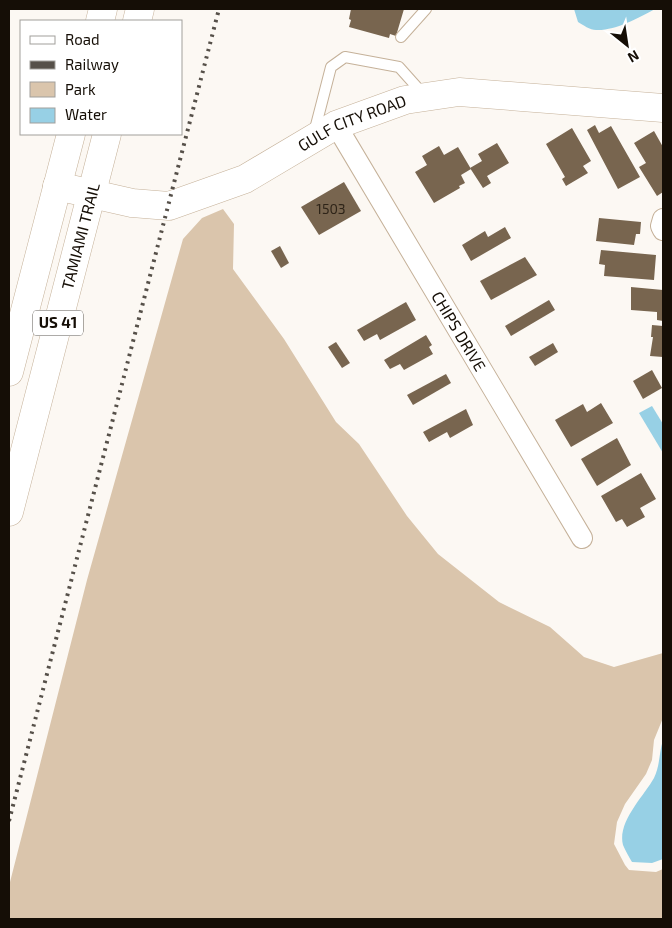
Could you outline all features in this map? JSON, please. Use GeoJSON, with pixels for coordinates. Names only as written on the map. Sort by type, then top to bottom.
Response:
{"type":"FeatureCollection","features":[{"type":"Feature","properties":{"kind":"main road","name":"GULF CITY ROAD"},"geometry":{"type":"LineString","coordinates":[[57,186],[132,203],[169,206],[244,179],[336,125],[406,100],[459,92],[663,108]]}},
{"type":"Feature","properties":{"kind":"main road","name":"US 41"},"geometry":{"type":"LineString","coordinates":[[9,372],[71,135]]}},
{"type":"Feature","properties":{"kind":"main road","name":"TAMIAMI TRAIL"},"geometry":{"type":"LineString","coordinates":[[9,512],[108,135]]}},
{"type":"Feature","properties":{"kind":"street","name":"CHIPS DRIVE"},"geometry":{"type":"LineString","coordinates":[[336,125],[582,538]]}},
{"type":"Feature","properties":{"kind":"street"},"geometry":{"type":"LineString","coordinates":[[663,219],[661,226],[663,230]]}},
{"type":"Feature","properties":{"kind":"lane"},"geometry":{"type":"LineString","coordinates":[[401,37],[426,9]]}},
{"type":"Feature","properties":{"kind":"lane"},"geometry":{"type":"LineString","coordinates":[[312,139],[332,67],[345,57],[399,67],[426,97]]}},
{"type":"Feature","properties":{"kind":"green space"},"geometry":{"type":"Polygon","coordinates":[[[223,209],[234,224],[233,269],[284,339],[336,422],[359,444],[407,516],[438,554],[499,602],[550,627],[584,657],[614,667],[663,653],[663,718],[654,740],[652,760],[646,774],[625,804],[617,822],[614,844],[629,870],[656,872],[663,869],[663,919],[9,919],[9,886],[87,580],[183,239],[202,218],[223,209]]]}},
{"type":"Feature","properties":{"kind":"water"},"geometry":{"type":"Polygon","coordinates":[[[574,9],[655,9],[619,26],[596,30],[578,22],[574,9]]]}},
{"type":"Feature","properties":{"kind":"water"},"geometry":{"type":"Polygon","coordinates":[[[652,406],[663,424],[663,453],[639,413],[652,406]]]}},
{"type":"Feature","properties":{"kind":"water"},"geometry":{"type":"Polygon","coordinates":[[[663,740],[663,859],[652,863],[632,862],[623,845],[624,827],[632,810],[654,778],[663,740]]]}},
{"type":"Feature","properties":{"kind":"building"},"geometry":{"type":"Polygon","coordinates":[[[351,9],[404,9],[396,36],[390,34],[389,38],[349,27],[351,9]]]}},
{"type":"Feature","properties":{"kind":"building"},"geometry":{"type":"Polygon","coordinates":[[[595,125],[599,133],[611,126],[640,177],[618,189],[587,130],[595,125]]]}},
{"type":"Feature","properties":{"kind":"building"},"geometry":{"type":"Polygon","coordinates":[[[572,128],[591,161],[583,166],[588,173],[566,186],[562,179],[565,177],[546,144],[572,128]]]}},
{"type":"Feature","properties":{"kind":"building"},"geometry":{"type":"Polygon","coordinates":[[[654,131],[663,147],[663,192],[657,196],[639,167],[646,163],[634,143],[654,131]]]}},
{"type":"Feature","properties":{"kind":"building"},"geometry":{"type":"Polygon","coordinates":[[[497,143],[509,163],[487,176],[491,183],[483,188],[470,168],[482,161],[478,154],[497,143]]]}},
{"type":"Feature","properties":{"kind":"building"},"geometry":{"type":"Polygon","coordinates":[[[439,146],[444,155],[458,147],[471,169],[461,175],[465,183],[459,186],[460,188],[434,203],[415,172],[427,165],[422,156],[439,146]]]}},
{"type":"Feature","properties":{"kind":"building"},"geometry":{"type":"Polygon","coordinates":[[[344,182],[361,211],[319,235],[301,207],[344,182]]]}},
{"type":"Feature","properties":{"kind":"building"},"geometry":{"type":"Polygon","coordinates":[[[599,218],[641,222],[640,234],[636,234],[634,245],[596,241],[599,218]]]}},
{"type":"Feature","properties":{"kind":"building"},"geometry":{"type":"Polygon","coordinates":[[[505,227],[511,238],[471,261],[462,245],[485,231],[488,237],[505,227]]]}},
{"type":"Feature","properties":{"kind":"building"},"geometry":{"type":"Polygon","coordinates":[[[280,246],[289,263],[281,268],[271,251],[280,246]]]}},
{"type":"Feature","properties":{"kind":"building"},"geometry":{"type":"Polygon","coordinates":[[[601,250],[656,255],[654,280],[604,276],[605,265],[599,264],[601,250]]]}},
{"type":"Feature","properties":{"kind":"building"},"geometry":{"type":"Polygon","coordinates":[[[525,257],[537,275],[491,300],[480,281],[525,257]]]}},
{"type":"Feature","properties":{"kind":"building"},"geometry":{"type":"Polygon","coordinates":[[[631,287],[663,290],[663,321],[657,320],[657,312],[631,310],[631,287]]]}},
{"type":"Feature","properties":{"kind":"building"},"geometry":{"type":"Polygon","coordinates":[[[549,300],[555,310],[511,336],[505,326],[549,300]]]}},
{"type":"Feature","properties":{"kind":"building"},"geometry":{"type":"Polygon","coordinates":[[[406,302],[416,320],[380,340],[377,334],[364,341],[357,330],[406,302]]]}},
{"type":"Feature","properties":{"kind":"building"},"geometry":{"type":"Polygon","coordinates":[[[652,325],[663,326],[663,357],[650,356],[653,337],[651,337],[652,325]]]}},
{"type":"Feature","properties":{"kind":"building"},"geometry":{"type":"Polygon","coordinates":[[[426,335],[432,345],[429,347],[433,354],[404,370],[400,364],[390,369],[384,360],[426,335]]]}},
{"type":"Feature","properties":{"kind":"building"},"geometry":{"type":"Polygon","coordinates":[[[336,342],[350,363],[342,368],[328,347],[336,342]]]}},
{"type":"Feature","properties":{"kind":"building"},"geometry":{"type":"Polygon","coordinates":[[[553,343],[558,352],[535,366],[529,357],[553,343]]]}},
{"type":"Feature","properties":{"kind":"building"},"geometry":{"type":"Polygon","coordinates":[[[652,370],[662,388],[643,399],[633,381],[652,370]]]}},
{"type":"Feature","properties":{"kind":"building"},"geometry":{"type":"Polygon","coordinates":[[[446,374],[451,383],[413,405],[407,395],[446,374]]]}},
{"type":"Feature","properties":{"kind":"building"},"geometry":{"type":"Polygon","coordinates":[[[601,403],[613,423],[571,447],[555,420],[583,404],[587,412],[601,403]]]}},
{"type":"Feature","properties":{"kind":"building"},"geometry":{"type":"Polygon","coordinates":[[[466,409],[473,425],[450,438],[447,432],[429,442],[423,432],[466,409]]]}},
{"type":"Feature","properties":{"kind":"building"},"geometry":{"type":"Polygon","coordinates":[[[617,438],[631,465],[597,486],[581,459],[617,438]]]}},
{"type":"Feature","properties":{"kind":"building"},"geometry":{"type":"Polygon","coordinates":[[[641,473],[656,499],[640,508],[645,517],[627,527],[622,519],[616,522],[601,496],[641,473]]]}},
{"type":"Feature","properties":{"kind":"railway"},"geometry":{"type":"LineString","coordinates":[[9,821],[219,9]]}}]}
